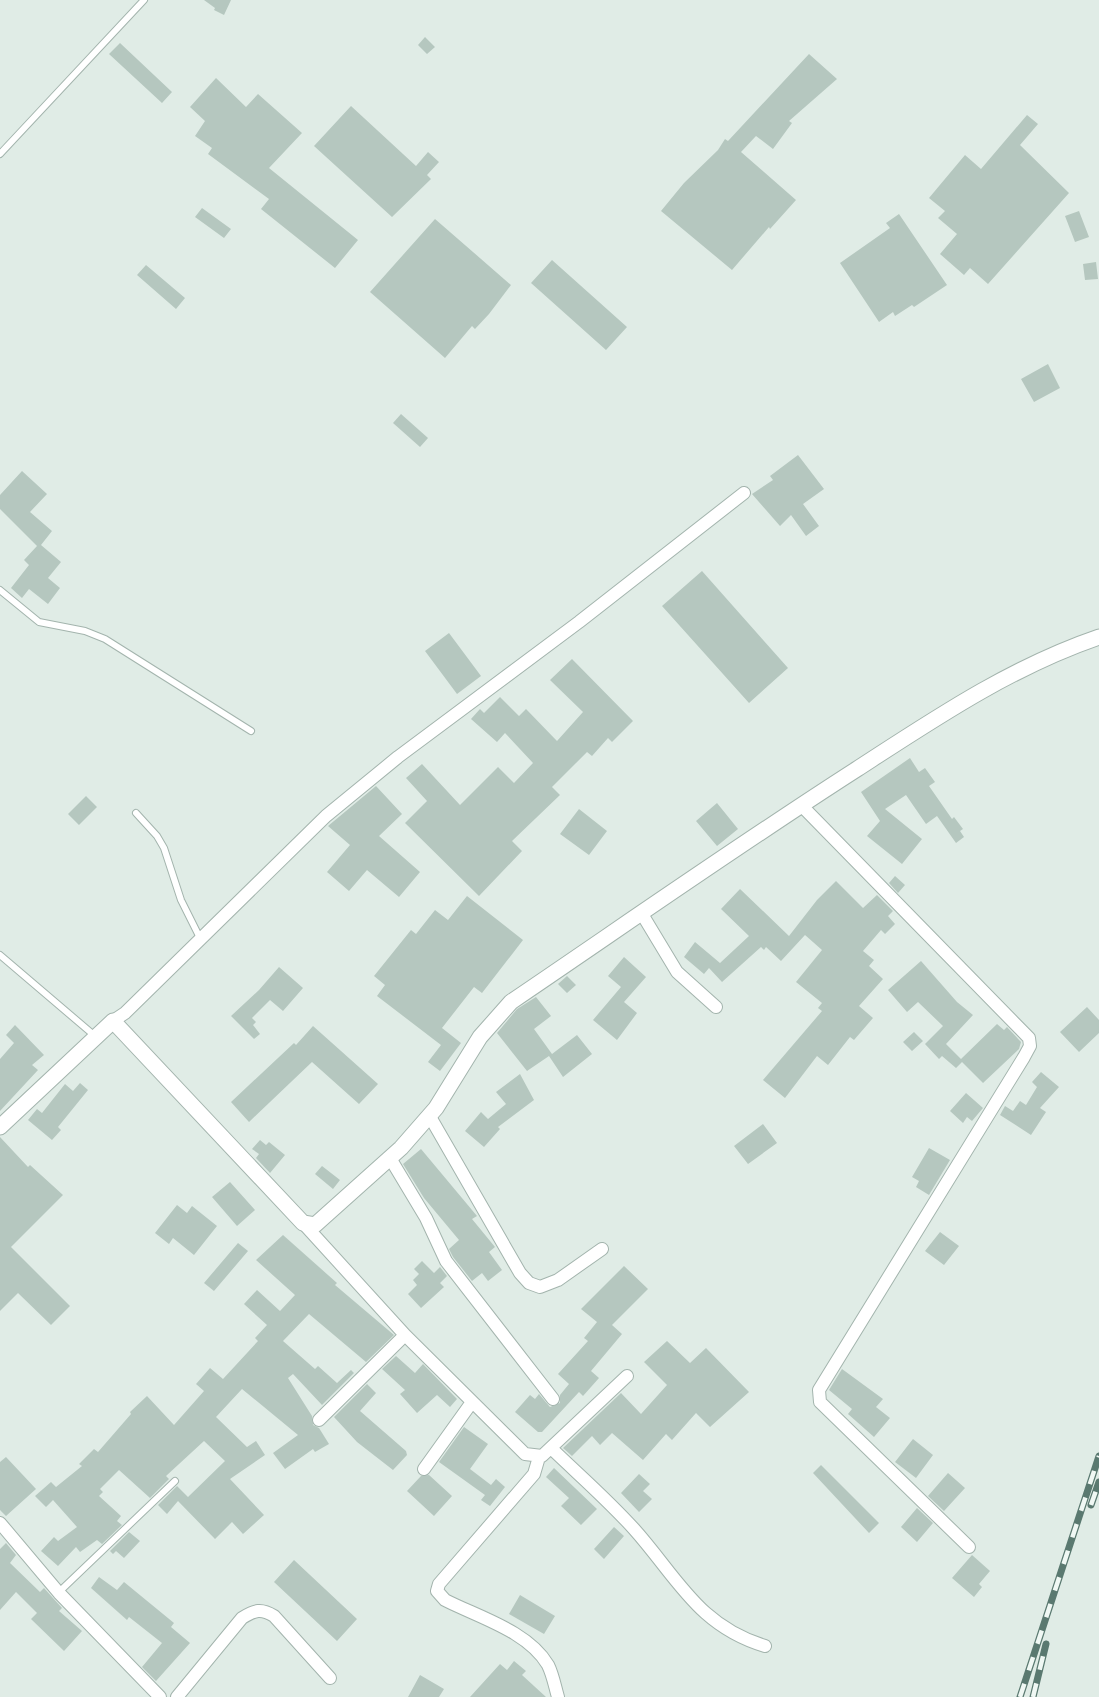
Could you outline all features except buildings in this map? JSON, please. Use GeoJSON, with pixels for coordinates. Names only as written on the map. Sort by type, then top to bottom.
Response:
{"type":"FeatureCollection","features":[{"type":"Feature","properties":{"kind":"street"},"geometry":{"type":"LineString","coordinates":[[0,1127],[95,1036],[125,1013],[335,809],[744,493]]}},
{"type":"Feature","properties":{"kind":"street"},"geometry":{"type":"LineString","coordinates":[[303,1223],[315,1225],[390,1158],[429,1115],[480,1037],[511,1002],[801,805],[963,701],[1018,672],[1099,637]]}},
{"type":"Feature","properties":{"kind":"street"},"geometry":{"type":"LineString","coordinates":[[801,805],[1029,1038],[1030,1046],[1024,1057],[819,1390],[820,1402],[969,1547]]}},
{"type":"Feature","properties":{"kind":"street"},"geometry":{"type":"LineString","coordinates":[[642,914],[676,972],[716,1007]]}},
{"type":"Feature","properties":{"kind":"street"},"geometry":{"type":"LineString","coordinates":[[113,1021],[405,1335],[525,1454],[539,1457]]}},
{"type":"Feature","properties":{"kind":"street"},"geometry":{"type":"LineString","coordinates":[[429,1115],[520,1273],[530,1283],[540,1287],[558,1280],[603,1249]]}},
{"type":"Feature","properties":{"kind":"street"},"geometry":{"type":"LineString","coordinates":[[390,1158],[426,1218],[446,1261],[553,1399]]}},
{"type":"Feature","properties":{"kind":"street"},"geometry":{"type":"LineString","coordinates":[[319,1420],[405,1335]]}},
{"type":"Feature","properties":{"kind":"street"},"geometry":{"type":"LineString","coordinates":[[558,1697],[549,1667],[538,1652],[524,1640],[445,1600],[437,1591],[439,1584],[534,1474],[539,1457],[551,1449],[627,1376]]}},
{"type":"Feature","properties":{"kind":"street"},"geometry":{"type":"LineString","coordinates":[[424,1469],[472,1402]]}},
{"type":"Feature","properties":{"kind":"street"},"geometry":{"type":"LineString","coordinates":[[551,1449],[620,1514],[703,1613],[735,1636],[765,1646]]}},
{"type":"Feature","properties":{"kind":"street"},"geometry":{"type":"LineString","coordinates":[[0,1523],[59,1593],[160,1697]]}},
{"type":"Feature","properties":{"kind":"street"},"geometry":{"type":"LineString","coordinates":[[177,1697],[242,1618],[255,1610],[265,1610],[274,1616],[330,1678]]}},
{"type":"Feature","properties":{"kind":"lane"},"geometry":{"type":"LineString","coordinates":[[0,154],[144,0]]}},
{"type":"Feature","properties":{"kind":"lane"},"geometry":{"type":"LineString","coordinates":[[0,590],[39,622],[105,639],[251,731]]}},
{"type":"Feature","properties":{"kind":"lane"},"geometry":{"type":"LineString","coordinates":[[136,813],[158,836],[181,900],[200,938]]}},
{"type":"Feature","properties":{"kind":"lane"},"geometry":{"type":"LineString","coordinates":[[0,955],[95,1036]]}},
{"type":"Feature","properties":{"kind":"lane"},"geometry":{"type":"LineString","coordinates":[[59,1593],[175,1481]]}},
{"type":"Feature","properties":{"kind":"railway"},"geometry":{"type":"LineString","coordinates":[[1020,1697],[1099,1456]]}},
{"type":"Feature","properties":{"kind":"railway"},"geometry":{"type":"LineString","coordinates":[[1091,1505],[1099,1482]]}},
{"type":"Feature","properties":{"kind":"railway"},"geometry":{"type":"LineString","coordinates":[[1033,1697],[1046,1644]]}}]}
